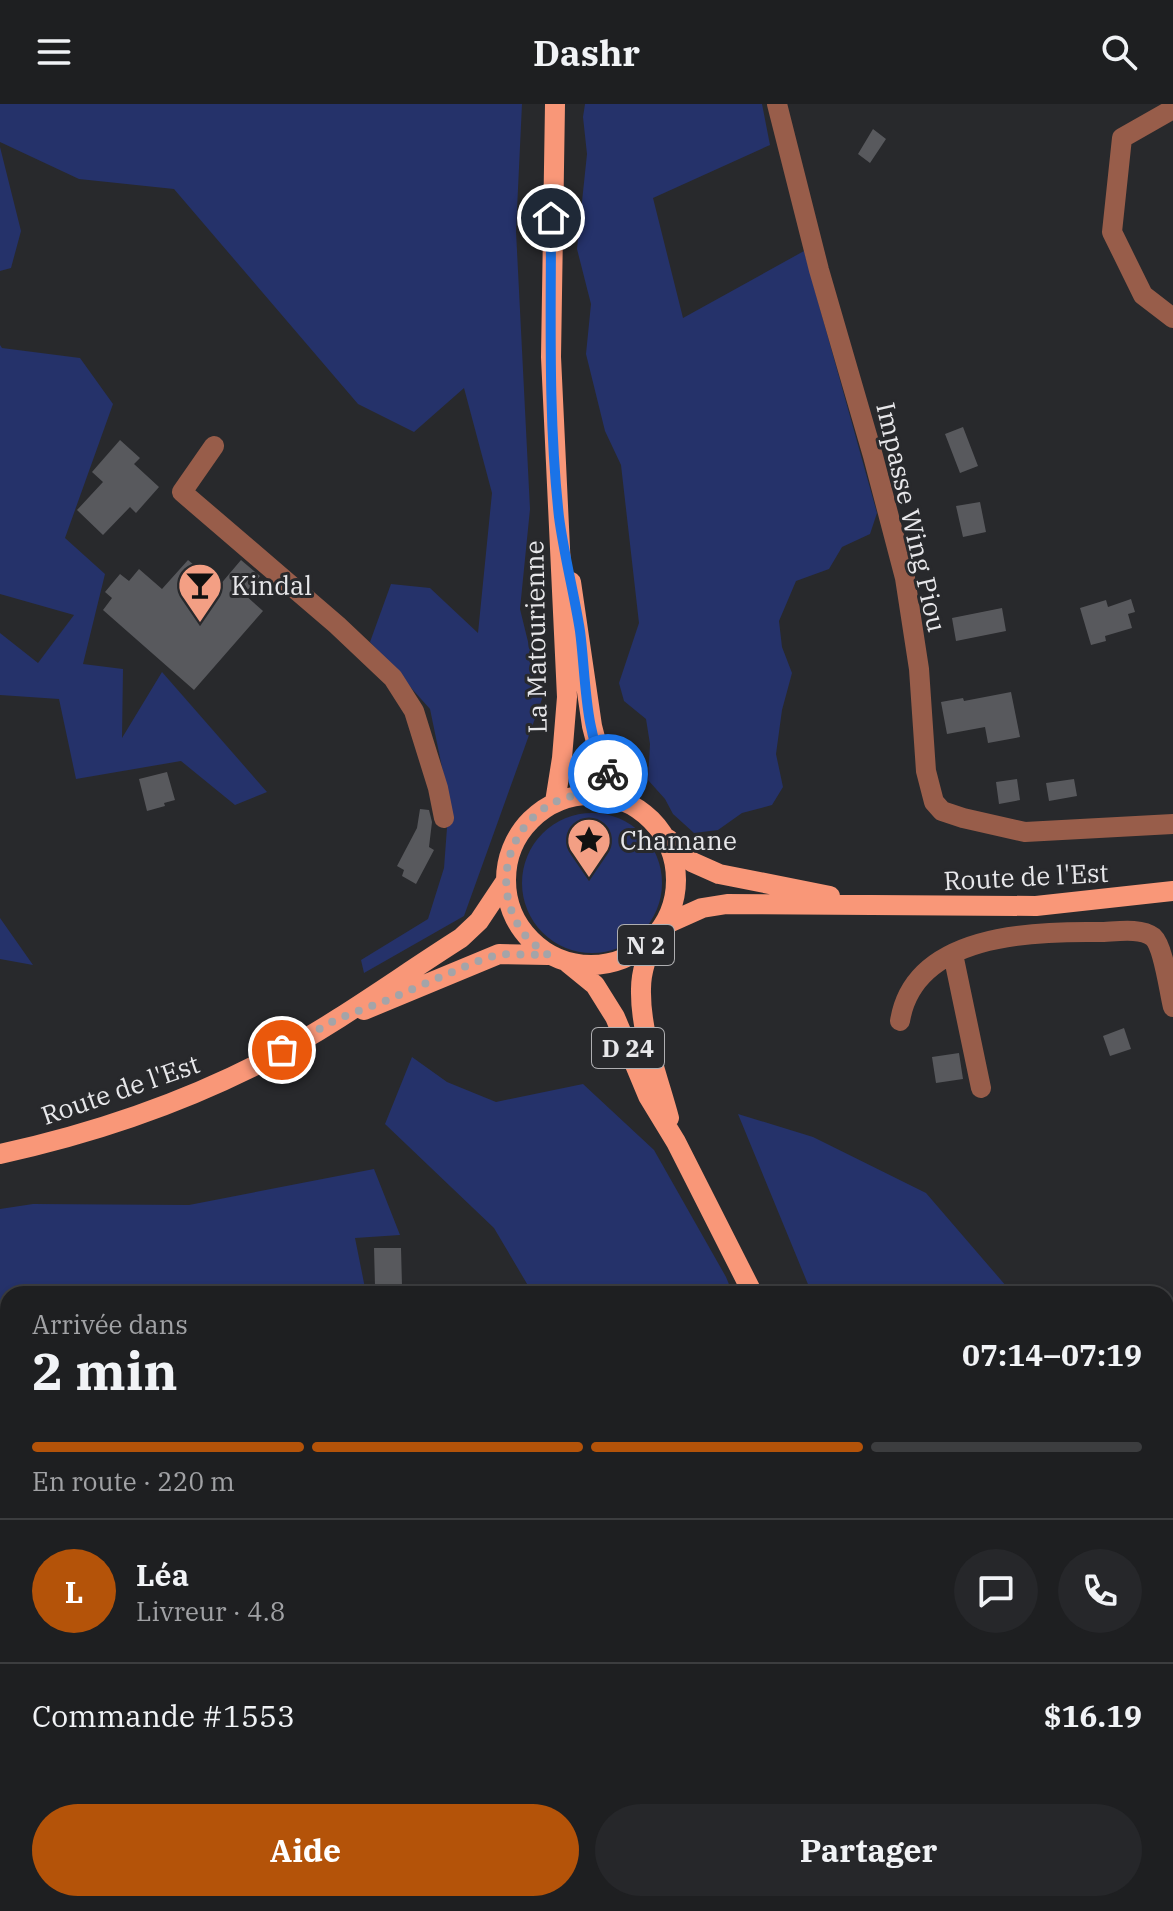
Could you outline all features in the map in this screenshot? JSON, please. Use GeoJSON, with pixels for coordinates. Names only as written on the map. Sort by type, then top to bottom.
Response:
{"type":"FeatureCollection","features":[{"type":"Feature","properties":{"kind":"main road","name":"La Matourienne"},"geometry":{"type":"LineString","coordinates":[[555,104],[551,357],[567,697],[555,802]]}},
{"type":"Feature","properties":{"kind":"main road","name":"La Matourienne"},"geometry":{"type":"LineString","coordinates":[[559,519],[579,627],[592,726],[602,765],[624,801]]}},
{"type":"Feature","properties":{"kind":"main road","name":"N 2"},"geometry":{"type":"LineString","coordinates":[[578,795],[601,795],[624,801],[646,815],[663,835],[673,856],[676,880],[673,903],[659,932],[636,953],[615,963],[592,966],[568,963],[548,955],[526,936],[511,911],[505,882],[508,858],[518,835],[534,815],[555,802],[578,795]]}},
{"type":"Feature","properties":{"kind":"main road","name":"Route de l'Est"},"geometry":{"type":"LineString","coordinates":[[663,835],[692,862],[719,874],[881,905]]}},
{"type":"Feature","properties":{"kind":"main road","name":"Route de l'Est"},"geometry":{"type":"LineString","coordinates":[[0,1154],[116,1123],[174,1103],[254,1065],[337,1019],[461,938],[479,921],[505,882]]}},
{"type":"Feature","properties":{"kind":"main road","name":"Route de l'Est"},"geometry":{"type":"LineString","coordinates":[[659,932],[702,908],[727,904],[1036,906],[1173,891]]}},
{"type":"Feature","properties":{"kind":"main road","name":"D 24"},"geometry":{"type":"LineString","coordinates":[[659,932],[644,965],[641,997],[648,1042],[676,1142]]}},
{"type":"Feature","properties":{"kind":"main road","name":"Route de l'Est"},"geometry":{"type":"LineString","coordinates":[[337,1019],[499,954],[548,955]]}},
{"type":"Feature","properties":{"kind":"main road","name":"D 24"},"geometry":{"type":"LineString","coordinates":[[568,963],[595,985],[604,997],[648,1096],[676,1142],[749,1286]]}},
{"type":"Feature","properties":{"kind":"street","name":"Impasse Wing Piou"},"geometry":{"type":"LineString","coordinates":[[777,104],[819,270],[905,578],[919,669],[926,771],[934,802],[942,811],[963,818],[1025,832],[1173,824]]}},
{"type":"Feature","properties":{"kind":"street"},"geometry":{"type":"LineString","coordinates":[[1173,109],[1122,138],[1112,232],[1143,295],[1173,318]]}},
{"type":"Feature","properties":{"kind":"street"},"geometry":{"type":"LineString","coordinates":[[214,446],[182,492],[337,625],[393,678],[414,711],[444,818]]}},
{"type":"Feature","properties":{"kind":"street"},"geometry":{"type":"LineString","coordinates":[[1036,906],[1041,931]]}},
{"type":"Feature","properties":{"kind":"street"},"geometry":{"type":"LineString","coordinates":[[900,1021],[902,1005],[911,989],[953,954],[972,945],[1041,931],[1137,932],[1152,937],[1160,949],[1173,1007]]}},
{"type":"Feature","properties":{"kind":"street"},"geometry":{"type":"LineString","coordinates":[[953,954],[981,1088]]}},
{"type":"Feature","properties":{"kind":"shaded area"},"geometry":{"type":"Polygon","coordinates":[[[0,104],[522,104],[516,231],[530,509],[520,609],[542,699],[464,916],[364,973],[361,960],[428,919],[444,868],[449,801],[430,709],[370,642],[391,584],[430,588],[478,633],[492,493],[464,388],[414,432],[358,404],[174,189],[79,179],[0,142],[0,104]]]}},
{"type":"Feature","properties":{"kind":"shaded area"},"geometry":{"type":"Polygon","coordinates":[[[585,104],[762,104],[770,145],[653,198],[683,318],[804,251],[877,513],[870,534],[842,547],[829,569],[796,581],[779,621],[782,647],[792,673],[782,710],[776,754],[783,787],[772,805],[742,813],[718,830],[694,833],[673,814],[665,799],[648,780],[650,744],[646,719],[624,701],[619,683],[639,623],[621,465],[605,431],[586,354],[591,304],[577,249],[587,154],[583,117],[585,104]]]}},
{"type":"Feature","properties":{"kind":"shaded area"},"geometry":{"type":"Polygon","coordinates":[[[0,147],[21,231],[11,268],[0,271],[0,147]]]}},
{"type":"Feature","properties":{"kind":"shaded area"},"geometry":{"type":"Polygon","coordinates":[[[0,345],[2,348],[80,358],[113,404],[65,538],[105,574],[83,664],[123,669],[122,738],[162,672],[267,792],[235,805],[181,761],[76,779],[59,699],[0,695],[0,633],[38,663],[74,615],[0,594],[0,345]]]}},
{"type":"Feature","properties":{"kind":"shaded area"},"geometry":{"type":"Polygon","coordinates":[[[592,813],[619,818],[642,833],[657,856],[662,883],[657,910],[642,933],[619,948],[592,953],[565,948],[542,933],[527,910],[522,883],[527,856],[542,833],[565,818],[592,813]]]}},
{"type":"Feature","properties":{"kind":"shaded area"},"geometry":{"type":"Polygon","coordinates":[[[0,918],[33,965],[0,959],[0,918]]]}},
{"type":"Feature","properties":{"kind":"shaded area"},"geometry":{"type":"Polygon","coordinates":[[[412,1057],[447,1082],[496,1102],[583,1084],[654,1150],[730,1286],[528,1286],[494,1228],[385,1124],[412,1057]]]}},
{"type":"Feature","properties":{"kind":"shaded area"},"geometry":{"type":"Polygon","coordinates":[[[738,1114],[813,1137],[926,1193],[1006,1286],[809,1286],[738,1114]]]}},
{"type":"Feature","properties":{"kind":"shaded area"},"geometry":{"type":"Polygon","coordinates":[[[374,1169],[400,1235],[355,1238],[365,1286],[0,1286],[0,1209],[33,1204],[189,1205],[374,1169]]]}},
{"type":"Feature","properties":{"kind":"building"},"geometry":{"type":"Polygon","coordinates":[[[873,129],[886,139],[870,163],[858,154],[873,129]]]}},
{"type":"Feature","properties":{"kind":"building"},"geometry":{"type":"Polygon","coordinates":[[[963,427],[978,466],[960,473],[945,434],[963,427]]]}},
{"type":"Feature","properties":{"kind":"building"},"geometry":{"type":"Polygon","coordinates":[[[120,440],[140,458],[134,464],[159,487],[136,513],[130,507],[103,535],[77,510],[103,482],[92,472],[120,440]]]}},
{"type":"Feature","properties":{"kind":"building"},"geometry":{"type":"Polygon","coordinates":[[[980,502],[986,532],[963,537],[956,506],[980,502]]]}},
{"type":"Feature","properties":{"kind":"building"},"geometry":{"type":"Polygon","coordinates":[[[188,560],[219,586],[241,560],[260,576],[244,594],[263,611],[194,690],[103,610],[112,598],[105,592],[120,574],[129,581],[139,569],[162,589],[188,560]]]}},
{"type":"Feature","properties":{"kind":"building"},"geometry":{"type":"Polygon","coordinates":[[[1131,599],[1135,612],[1128,614],[1132,628],[1105,636],[1106,641],[1091,645],[1080,608],[1106,600],[1108,607],[1131,599]]]}},
{"type":"Feature","properties":{"kind":"building"},"geometry":{"type":"Polygon","coordinates":[[[1002,608],[1006,631],[956,641],[952,618],[1002,608]]]}},
{"type":"Feature","properties":{"kind":"building"},"geometry":{"type":"Polygon","coordinates":[[[1011,692],[1020,737],[988,743],[985,727],[947,734],[941,702],[1011,692]]]}},
{"type":"Feature","properties":{"kind":"building"},"geometry":{"type":"Polygon","coordinates":[[[167,772],[175,800],[147,811],[139,779],[167,772]]]}},
{"type":"Feature","properties":{"kind":"building"},"geometry":{"type":"Polygon","coordinates":[[[1017,779],[1020,800],[999,804],[996,782],[1017,779]]]}},
{"type":"Feature","properties":{"kind":"building"},"geometry":{"type":"Polygon","coordinates":[[[1074,779],[1077,796],[1049,801],[1046,783],[1074,779]]]}},
{"type":"Feature","properties":{"kind":"building"},"geometry":{"type":"Polygon","coordinates":[[[420,809],[429,810],[432,822],[429,847],[434,850],[416,884],[402,876],[404,870],[397,866],[417,828],[420,809]]]}},
{"type":"Feature","properties":{"kind":"building"},"geometry":{"type":"Polygon","coordinates":[[[1124,1028],[1131,1049],[1110,1056],[1103,1036],[1124,1028]]]}},
{"type":"Feature","properties":{"kind":"building"},"geometry":{"type":"Polygon","coordinates":[[[959,1053],[963,1079],[936,1083],[932,1057],[959,1053]]]}},
{"type":"Feature","properties":{"kind":"building"},"geometry":{"type":"Polygon","coordinates":[[[374,1248],[401,1248],[402,1286],[375,1286],[374,1248]]]}},
{"type":"Feature","properties":{"kind":"way so far"},"geometry":{"type":"LineString","coordinates":[[282,1050],[337,1019],[473,963],[499,954],[548,955],[526,936],[511,911],[505,882],[508,858],[518,835],[534,815],[555,802],[578,795],[601,795],[624,801],[608,774]]}},
{"type":"Feature","properties":{"kind":"place","name":"Kindal"},"geometry":{"type":"Point","coordinates":[200,624]}},
{"type":"Feature","properties":{"kind":"place","name":"Chamane"},"geometry":{"type":"Point","coordinates":[589,879]}},
{"type":"Feature","properties":{"kind":"route"},"geometry":{"type":"LineString","coordinates":[[551,218],[551,357],[559,519],[579,627],[592,726],[602,765],[608,774]]}}]}
